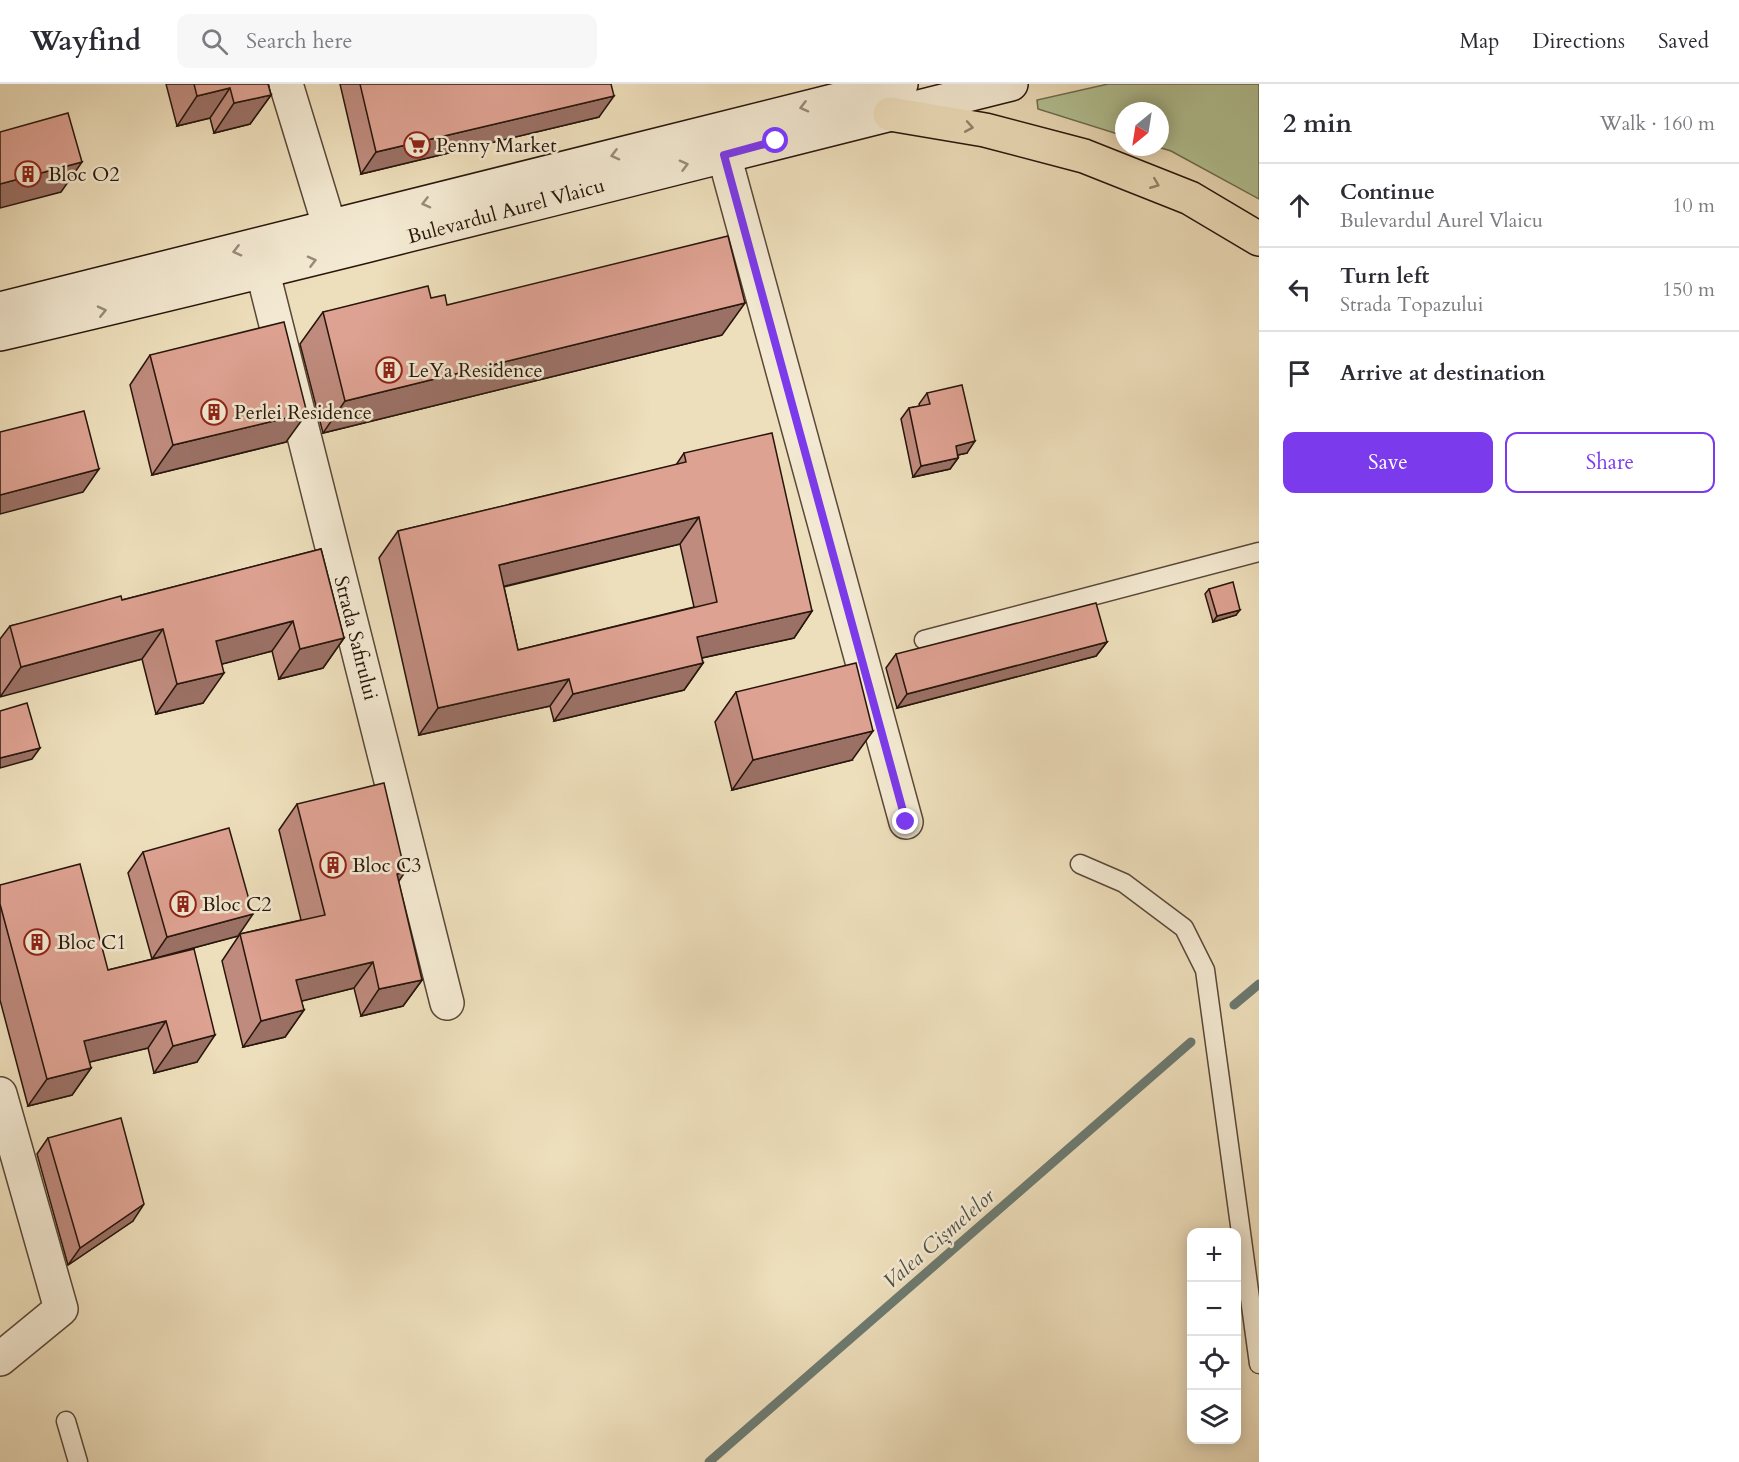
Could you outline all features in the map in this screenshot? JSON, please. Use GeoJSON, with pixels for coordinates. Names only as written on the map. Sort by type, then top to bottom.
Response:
{"type":"FeatureCollection","features":[{"type":"Feature","properties":{"kind":"main road"},"geometry":{"type":"LineString","coordinates":[[286,84],[330,228]]}},
{"type":"Feature","properties":{"kind":"main road","name":"Bulevardul Aurel Vlaicu"},"geometry":{"type":"LineString","coordinates":[[0,309],[902,84]]}},
{"type":"Feature","properties":{"kind":"main road","name":"Bulevardul Aurel Vlaicu"},"geometry":{"type":"LineString","coordinates":[[0,334],[263,273],[1011,84]]}},
{"type":"Feature","properties":{"kind":"main road"},"geometry":{"type":"LineString","coordinates":[[890,114],[985,130],[1084,156],[1190,198],[1259,239]]}},
{"type":"Feature","properties":{"kind":"main road"},"geometry":{"type":"LineString","coordinates":[[724,155],[906,822]]}},
{"type":"Feature","properties":{"kind":"main road","name":"Strada Safirului"},"geometry":{"type":"LineString","coordinates":[[263,273],[447,1003]]}},
{"type":"Feature","properties":{"kind":"main road"},"geometry":{"type":"LineString","coordinates":[[0,1094],[61,1309],[0,1359]]}},
{"type":"Feature","properties":{"kind":"lane"},"geometry":{"type":"LineString","coordinates":[[924,640],[1259,552]]}},
{"type":"Feature","properties":{"kind":"lane"},"geometry":{"type":"LineString","coordinates":[[1080,864],[1124,882],[1184,928],[1205,970],[1259,1364]]}},
{"type":"Feature","properties":{"kind":"lane"},"geometry":{"type":"LineString","coordinates":[[66,1421],[78,1462]]}},
{"type":"Feature","properties":{"kind":"green space"},"geometry":{"type":"Polygon","coordinates":[[[1108,84],[1259,84],[1259,199],[1169,150],[1169,102],[1115,102],[1115,133],[1038,109],[1037,100],[1108,84]]]}},
{"type":"Feature","properties":{"kind":"building"},"geometry":{"type":"Polygon","coordinates":[[[194,84],[268,84],[271,95],[234,103],[230,88],[197,96],[194,84]]]}},
{"type":"Feature","properties":{"kind":"building","name":"Penny Market"},"geometry":{"type":"Polygon","coordinates":[[[360,84],[611,84],[614,96],[376,152],[360,84]]]}},
{"type":"Feature","properties":{"kind":"building"},"geometry":{"type":"Polygon","coordinates":[[[68,113],[82,162],[0,184],[0,132],[68,113]]]}},
{"type":"Feature","properties":{"kind":"building"},"geometry":{"type":"Polygon","coordinates":[[[728,236],[745,303],[345,401],[323,312],[428,286],[431,298],[445,295],[447,305],[728,236]]]}},
{"type":"Feature","properties":{"kind":"building","name":"Perlei Residence"},"geometry":{"type":"Polygon","coordinates":[[[284,322],[307,413],[173,445],[150,355],[284,322]]]}},
{"type":"Feature","properties":{"kind":"building"},"geometry":{"type":"Polygon","coordinates":[[[962,385],[975,441],[956,446],[958,458],[921,466],[909,408],[930,404],[927,393],[962,385]]]}},
{"type":"Feature","properties":{"kind":"building"},"geometry":{"type":"Polygon","coordinates":[[[84,411],[99,469],[0,495],[0,432],[84,411]]]}},
{"type":"Feature","properties":{"kind":"building"},"geometry":{"type":"Polygon","coordinates":[[[772,433],[812,611],[697,637],[703,663],[573,694],[569,679],[438,708],[398,531],[686,462],[684,453],[772,433]],[[699,517],[499,565],[518,650],[717,602],[699,517]]]}},
{"type":"Feature","properties":{"kind":"building"},"geometry":{"type":"Polygon","coordinates":[[[321,549],[344,638],[300,649],[293,621],[216,641],[224,673],[177,684],[163,629],[21,667],[10,626],[121,596],[122,600],[321,549]]]}},
{"type":"Feature","properties":{"kind":"building"},"geometry":{"type":"Polygon","coordinates":[[[1233,582],[1240,610],[1217,616],[1209,589],[1233,582]]]}},
{"type":"Feature","properties":{"kind":"building"},"geometry":{"type":"Polygon","coordinates":[[[1096,603],[1107,642],[907,694],[896,654],[1096,603]]]}},
{"type":"Feature","properties":{"kind":"building"},"geometry":{"type":"Polygon","coordinates":[[[856,663],[873,731],[753,760],[736,692],[856,663]]]}},
{"type":"Feature","properties":{"kind":"building"},"geometry":{"type":"Polygon","coordinates":[[[27,703],[40,748],[0,758],[0,711],[27,703]]]}},
{"type":"Feature","properties":{"kind":"building"},"geometry":{"type":"Polygon","coordinates":[[[384,783],[405,872],[397,874],[422,980],[379,989],[373,962],[296,980],[304,1010],[261,1021],[240,934],[325,915],[297,804],[384,783]]]}},
{"type":"Feature","properties":{"kind":"building","name":"Bloc C2"},"geometry":{"type":"Polygon","coordinates":[[[229,828],[253,914],[167,937],[143,852],[229,828]]]}},
{"type":"Feature","properties":{"kind":"building"},"geometry":{"type":"Polygon","coordinates":[[[80,864],[108,970],[194,949],[215,1035],[173,1046],[166,1021],[84,1041],[91,1068],[47,1079],[0,904],[0,885],[80,864]]]}},
{"type":"Feature","properties":{"kind":"building"},"geometry":{"type":"Polygon","coordinates":[[[121,1118],[144,1204],[80,1248],[48,1138],[121,1118]]]}},
{"type":"Feature","properties":{"kind":"waterway","name":"Valea Cișmelelor"},"geometry":{"type":"LineString","coordinates":[[1234,1005],[1259,984]]}},
{"type":"Feature","properties":{"kind":"waterway","name":"Valea Cișmelelor"},"geometry":{"type":"LineString","coordinates":[[709,1462],[1191,1042]]}},
{"type":"Feature","properties":{"kind":"place","name":"Penny Market"},"geometry":{"type":"Point","coordinates":[417,145]}},
{"type":"Feature","properties":{"kind":"place","name":"Bloc O2"},"geometry":{"type":"Point","coordinates":[28,174]}},
{"type":"Feature","properties":{"kind":"place","name":"LeYa Residence"},"geometry":{"type":"Point","coordinates":[389,370]}},
{"type":"Feature","properties":{"kind":"place","name":"Perlei Residence"},"geometry":{"type":"Point","coordinates":[214,412]}},
{"type":"Feature","properties":{"kind":"place","name":"Bloc C3"},"geometry":{"type":"Point","coordinates":[333,865]}},
{"type":"Feature","properties":{"kind":"place","name":"Bloc C2"},"geometry":{"type":"Point","coordinates":[183,904]}},
{"type":"Feature","properties":{"kind":"place","name":"Bloc C1"},"geometry":{"type":"Point","coordinates":[37,942]}},
{"type":"Feature","properties":{"kind":"route"},"geometry":{"type":"LineString","coordinates":[[776,141],[724,155],[906,822]]}}]}
